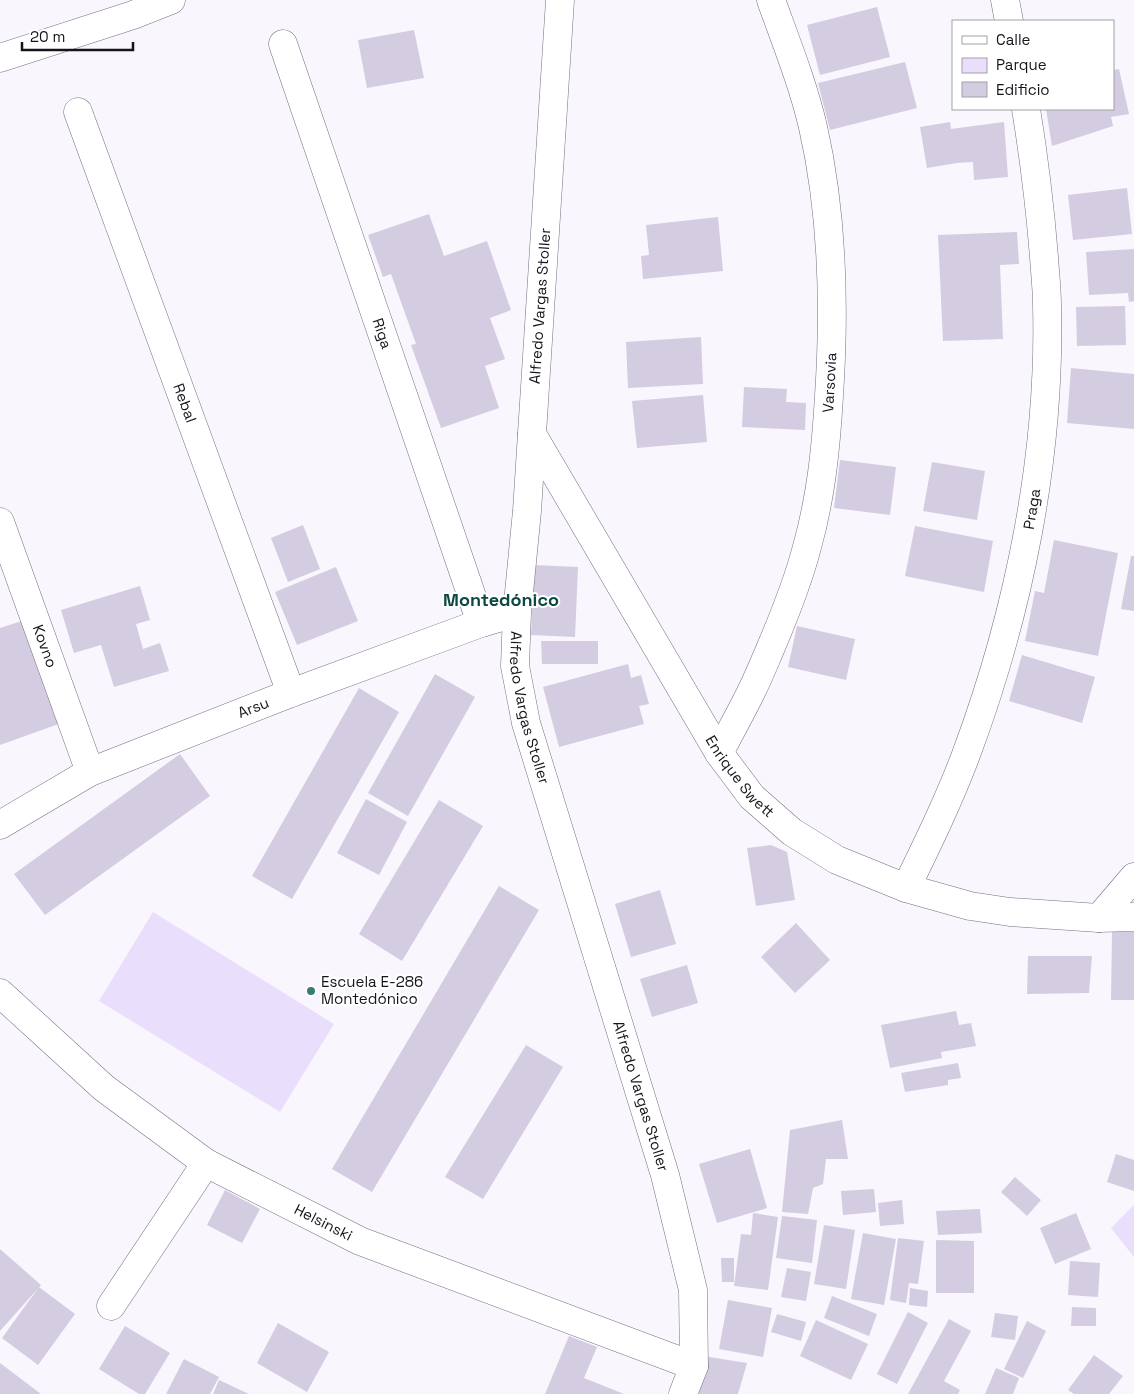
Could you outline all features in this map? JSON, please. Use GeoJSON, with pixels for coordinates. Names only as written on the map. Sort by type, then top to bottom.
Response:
{"type":"FeatureCollection","features":[{"type":"Feature","properties":{"kind":"street"},"geometry":{"type":"LineString","coordinates":[[0,58],[133,16],[171,0]]}},
{"type":"Feature","properties":{"kind":"street","name":"Alfredo Vargas Stoller"},"geometry":{"type":"LineString","coordinates":[[560,0],[527,511],[514,666],[526,723],[665,1175],[693,1290],[694,1366],[683,1394]]}},
{"type":"Feature","properties":{"kind":"street","name":"Varsovia"},"geometry":{"type":"LineString","coordinates":[[719,753],[753,689],[787,609],[814,519],[825,459],[831,370],[830,241],[823,182],[812,127],[802,89],[772,0]]}},
{"type":"Feature","properties":{"kind":"street"},"geometry":{"type":"LineString","coordinates":[[1005,0],[1009,20]]}},
{"type":"Feature","properties":{"kind":"street","name":"Riga"},"geometry":{"type":"LineString","coordinates":[[283,44],[481,623]]}},
{"type":"Feature","properties":{"kind":"street","name":"Praga"},"geometry":{"type":"LineString","coordinates":[[906,888],[939,821],[967,752],[990,686],[1024,549],[1036,478],[1043,421],[1047,305],[1041,223],[1033,150],[1026,110]]}},
{"type":"Feature","properties":{"kind":"street","name":"Rebal"},"geometry":{"type":"LineString","coordinates":[[78,112],[291,693]]}},
{"type":"Feature","properties":{"kind":"street","name":"Enrique Swett"},"geometry":{"type":"LineString","coordinates":[[532,434],[719,753],[752,797],[792,832],[837,860],[906,888],[970,906],[1010,912],[1099,918],[1134,917]]}},
{"type":"Feature","properties":{"kind":"street","name":"Kovno"},"geometry":{"type":"LineString","coordinates":[[0,522],[90,772]]}},
{"type":"Feature","properties":{"kind":"street","name":"Arsu"},"geometry":{"type":"LineString","coordinates":[[0,825],[90,772],[291,693],[481,623],[517,613]]}},
{"type":"Feature","properties":{"kind":"street"},"geometry":{"type":"LineString","coordinates":[[1099,918],[1134,877]]}},
{"type":"Feature","properties":{"kind":"street","name":"Helsinski"},"geometry":{"type":"LineString","coordinates":[[0,993],[104,1088],[206,1163],[360,1241],[694,1366]]}},
{"type":"Feature","properties":{"kind":"street"},"geometry":{"type":"LineString","coordinates":[[111,1306],[206,1163]]}},
{"type":"Feature","properties":{"kind":"green space"},"geometry":{"type":"Polygon","coordinates":[[[153,912],[334,1024],[280,1112],[99,1001],[153,912]]]}},
{"type":"Feature","properties":{"kind":"green space"},"geometry":{"type":"Polygon","coordinates":[[[1134,1205],[1134,1257],[1111,1228],[1134,1205]]]}},
{"type":"Feature","properties":{"kind":"building"},"geometry":{"type":"Polygon","coordinates":[[[877,7],[890,57],[820,75],[807,25],[877,7]]]}},
{"type":"Feature","properties":{"kind":"building"},"geometry":{"type":"Polygon","coordinates":[[[414,30],[424,78],[367,88],[358,40],[414,30]]]}},
{"type":"Feature","properties":{"kind":"building"},"geometry":{"type":"Polygon","coordinates":[[[905,62],[917,108],[830,130],[818,83],[905,62]]]}},
{"type":"Feature","properties":{"kind":"building"},"geometry":{"type":"Polygon","coordinates":[[[1119,69],[1129,114],[1111,117],[1113,126],[1052,146],[1046,110],[1114,110],[1114,70],[1119,69]]]}},
{"type":"Feature","properties":{"kind":"building"},"geometry":{"type":"Polygon","coordinates":[[[950,122],[951,129],[1004,122],[1008,177],[974,180],[973,162],[927,168],[920,127],[950,122]]]}},
{"type":"Feature","properties":{"kind":"building"},"geometry":{"type":"Polygon","coordinates":[[[1127,188],[1132,234],[1073,240],[1068,195],[1127,188]]]}},
{"type":"Feature","properties":{"kind":"building"},"geometry":{"type":"Polygon","coordinates":[[[429,214],[444,256],[487,241],[511,310],[490,318],[505,359],[485,366],[499,408],[441,428],[411,345],[416,344],[391,274],[383,277],[368,235],[429,214]]]}},
{"type":"Feature","properties":{"kind":"building"},"geometry":{"type":"Polygon","coordinates":[[[718,217],[723,271],[643,279],[641,256],[649,255],[646,225],[718,217]]]}},
{"type":"Feature","properties":{"kind":"building"},"geometry":{"type":"Polygon","coordinates":[[[1017,232],[1019,264],[1000,265],[1003,339],[943,341],[938,235],[1017,232]]]}},
{"type":"Feature","properties":{"kind":"building"},"geometry":{"type":"Polygon","coordinates":[[[1134,249],[1134,301],[1129,302],[1128,293],[1089,295],[1086,252],[1134,249]]]}},
{"type":"Feature","properties":{"kind":"building"},"geometry":{"type":"Polygon","coordinates":[[[1125,306],[1126,345],[1077,346],[1076,307],[1125,306]]]}},
{"type":"Feature","properties":{"kind":"building"},"geometry":{"type":"Polygon","coordinates":[[[701,337],[703,384],[628,388],[626,342],[701,337]]]}},
{"type":"Feature","properties":{"kind":"building"},"geometry":{"type":"Polygon","coordinates":[[[1071,368],[1134,374],[1134,429],[1067,423],[1071,368]]]}},
{"type":"Feature","properties":{"kind":"building"},"geometry":{"type":"Polygon","coordinates":[[[744,387],[787,389],[786,402],[806,403],[805,430],[742,427],[744,387]]]}},
{"type":"Feature","properties":{"kind":"building"},"geometry":{"type":"Polygon","coordinates":[[[703,395],[707,442],[637,448],[632,401],[703,395]]]}},
{"type":"Feature","properties":{"kind":"building"},"geometry":{"type":"Polygon","coordinates":[[[840,460],[896,467],[890,515],[834,508],[840,460]]]}},
{"type":"Feature","properties":{"kind":"building"},"geometry":{"type":"Polygon","coordinates":[[[932,462],[985,471],[977,520],[923,511],[932,462]]]}},
{"type":"Feature","properties":{"kind":"building"},"geometry":{"type":"Polygon","coordinates":[[[303,525],[320,569],[288,582],[271,538],[303,525]]]}},
{"type":"Feature","properties":{"kind":"building"},"geometry":{"type":"Polygon","coordinates":[[[915,526],[993,541],[984,592],[905,576],[915,526]]]}},
{"type":"Feature","properties":{"kind":"building"},"geometry":{"type":"Polygon","coordinates":[[[1054,540],[1118,553],[1098,656],[1025,641],[1035,591],[1044,593],[1054,540]]]}},
{"type":"Feature","properties":{"kind":"building"},"geometry":{"type":"Polygon","coordinates":[[[1131,556],[1134,556],[1134,611],[1121,609],[1131,556]]]}},
{"type":"Feature","properties":{"kind":"building"},"geometry":{"type":"Polygon","coordinates":[[[534,565],[578,567],[575,637],[531,635],[534,565]]]}},
{"type":"Feature","properties":{"kind":"building"},"geometry":{"type":"Polygon","coordinates":[[[336,567],[358,621],[297,645],[275,592],[336,567]]]}},
{"type":"Feature","properties":{"kind":"building"},"geometry":{"type":"Polygon","coordinates":[[[140,586],[150,620],[136,624],[143,649],[160,643],[169,671],[114,687],[101,645],[74,653],[61,610],[140,586]]]}},
{"type":"Feature","properties":{"kind":"building"},"geometry":{"type":"Polygon","coordinates":[[[31,618],[67,721],[0,745],[0,628],[31,618]]]}},
{"type":"Feature","properties":{"kind":"building"},"geometry":{"type":"Polygon","coordinates":[[[797,626],[855,639],[846,680],[788,667],[797,626]]]}},
{"type":"Feature","properties":{"kind":"building"},"geometry":{"type":"Polygon","coordinates":[[[541,641],[598,641],[598,664],[542,664],[541,641]]]}},
{"type":"Feature","properties":{"kind":"building"},"geometry":{"type":"Polygon","coordinates":[[[1022,655],[1095,677],[1082,723],[1009,701],[1022,655]]]}},
{"type":"Feature","properties":{"kind":"building"},"geometry":{"type":"Polygon","coordinates":[[[628,664],[631,678],[641,675],[649,704],[639,706],[644,724],[559,747],[543,687],[628,664]]]}},
{"type":"Feature","properties":{"kind":"building"},"geometry":{"type":"Polygon","coordinates":[[[435,674],[475,697],[408,816],[368,793],[435,674]]]}},
{"type":"Feature","properties":{"kind":"building"},"geometry":{"type":"Polygon","coordinates":[[[359,688],[399,712],[292,899],[252,876],[359,688]]]}},
{"type":"Feature","properties":{"kind":"building"},"geometry":{"type":"Polygon","coordinates":[[[180,754],[210,796],[45,915],[14,874],[180,754]]]}},
{"type":"Feature","properties":{"kind":"building"},"geometry":{"type":"Polygon","coordinates":[[[366,799],[407,822],[379,875],[337,853],[366,799]]]}},
{"type":"Feature","properties":{"kind":"building"},"geometry":{"type":"Polygon","coordinates":[[[439,800],[483,826],[402,961],[359,934],[439,800]]]}},
{"type":"Feature","properties":{"kind":"building"},"geometry":{"type":"Polygon","coordinates":[[[771,845],[787,852],[795,900],[756,906],[747,848],[771,845]]]}},
{"type":"Feature","properties":{"kind":"building"},"geometry":{"type":"Polygon","coordinates":[[[499,886],[539,910],[372,1192],[332,1169],[499,886]]]}},
{"type":"Feature","properties":{"kind":"building"},"geometry":{"type":"Polygon","coordinates":[[[660,890],[676,944],[631,957],[615,904],[660,890]]]}},
{"type":"Feature","properties":{"kind":"building"},"geometry":{"type":"Polygon","coordinates":[[[796,923],[830,960],[795,993],[761,957],[796,923]]]}},
{"type":"Feature","properties":{"kind":"building"},"geometry":{"type":"Polygon","coordinates":[[[1112,931],[1134,932],[1134,1000],[1111,1000],[1112,931]]]}},
{"type":"Feature","properties":{"kind":"building"},"geometry":{"type":"Polygon","coordinates":[[[1028,956],[1092,956],[1089,993],[1027,994],[1028,956]]]}},
{"type":"Feature","properties":{"kind":"building"},"geometry":{"type":"Polygon","coordinates":[[[687,965],[698,1003],[652,1017],[640,979],[687,965]]]}},
{"type":"Feature","properties":{"kind":"building"},"geometry":{"type":"Polygon","coordinates":[[[956,1011],[959,1025],[971,1023],[976,1046],[941,1052],[942,1058],[890,1068],[881,1025],[956,1011]]]}},
{"type":"Feature","properties":{"kind":"building"},"geometry":{"type":"Polygon","coordinates":[[[526,1045],[563,1067],[483,1199],[445,1177],[526,1045]]]}},
{"type":"Feature","properties":{"kind":"building"},"geometry":{"type":"Polygon","coordinates":[[[958,1063],[961,1078],[948,1080],[948,1085],[905,1092],[901,1073],[958,1063]]]}},
{"type":"Feature","properties":{"kind":"building"},"geometry":{"type":"Polygon","coordinates":[[[842,1120],[848,1159],[826,1159],[823,1184],[813,1188],[808,1214],[782,1212],[790,1130],[842,1120]]]}},
{"type":"Feature","properties":{"kind":"building"},"geometry":{"type":"Polygon","coordinates":[[[750,1149],[767,1208],[717,1223],[699,1164],[750,1149]]]}},
{"type":"Feature","properties":{"kind":"building"},"geometry":{"type":"Polygon","coordinates":[[[1116,1154],[1134,1160],[1134,1191],[1107,1182],[1116,1154]]]}},
{"type":"Feature","properties":{"kind":"building"},"geometry":{"type":"Polygon","coordinates":[[[1015,1177],[1041,1200],[1027,1216],[1001,1192],[1015,1177]]]}},
{"type":"Feature","properties":{"kind":"building"},"geometry":{"type":"Polygon","coordinates":[[[874,1189],[876,1212],[843,1215],[841,1191],[874,1189]]]}},
{"type":"Feature","properties":{"kind":"building"},"geometry":{"type":"Polygon","coordinates":[[[225,1190],[260,1209],[242,1243],[207,1225],[225,1190]]]}},
{"type":"Feature","properties":{"kind":"building"},"geometry":{"type":"Polygon","coordinates":[[[902,1200],[904,1224],[880,1226],[878,1203],[902,1200]]]}},
{"type":"Feature","properties":{"kind":"building"},"geometry":{"type":"Polygon","coordinates":[[[980,1209],[982,1233],[938,1235],[936,1211],[980,1209]]]}},
{"type":"Feature","properties":{"kind":"building"},"geometry":{"type":"Polygon","coordinates":[[[753,1213],[778,1217],[768,1290],[734,1286],[741,1234],[751,1235],[753,1213]]]}},
{"type":"Feature","properties":{"kind":"building"},"geometry":{"type":"Polygon","coordinates":[[[1076,1213],[1091,1249],[1055,1264],[1040,1228],[1076,1213]]]}},
{"type":"Feature","properties":{"kind":"building"},"geometry":{"type":"Polygon","coordinates":[[[782,1216],[817,1220],[812,1263],[776,1258],[782,1216]]]}},
{"type":"Feature","properties":{"kind":"building"},"geometry":{"type":"Polygon","coordinates":[[[824,1225],[855,1230],[846,1289],[814,1284],[824,1225]]]}},
{"type":"Feature","properties":{"kind":"building"},"geometry":{"type":"Polygon","coordinates":[[[863,1233],[896,1239],[884,1305],[851,1299],[863,1233]]]}},
{"type":"Feature","properties":{"kind":"building"},"geometry":{"type":"Polygon","coordinates":[[[898,1238],[924,1241],[918,1284],[909,1283],[906,1303],[890,1300],[898,1238]]]}},
{"type":"Feature","properties":{"kind":"building"},"geometry":{"type":"Polygon","coordinates":[[[936,1240],[974,1241],[974,1293],[936,1293],[936,1240]]]}},
{"type":"Feature","properties":{"kind":"building"},"geometry":{"type":"Polygon","coordinates":[[[0,1249],[41,1285],[0,1331],[0,1249]]]}},
{"type":"Feature","properties":{"kind":"building"},"geometry":{"type":"Polygon","coordinates":[[[721,1258],[734,1258],[734,1282],[722,1282],[721,1258]]]}},
{"type":"Feature","properties":{"kind":"building"},"geometry":{"type":"Polygon","coordinates":[[[1070,1261],[1100,1263],[1098,1297],[1068,1295],[1070,1261]]]}},
{"type":"Feature","properties":{"kind":"building"},"geometry":{"type":"Polygon","coordinates":[[[787,1268],[811,1272],[806,1301],[781,1297],[787,1268]]]}},
{"type":"Feature","properties":{"kind":"building"},"geometry":{"type":"Polygon","coordinates":[[[39,1287],[75,1314],[38,1365],[2,1338],[39,1287]]]}},
{"type":"Feature","properties":{"kind":"building"},"geometry":{"type":"Polygon","coordinates":[[[910,1288],[928,1291],[927,1307],[909,1305],[910,1288]]]}},
{"type":"Feature","properties":{"kind":"building"},"geometry":{"type":"Polygon","coordinates":[[[832,1296],[877,1314],[869,1336],[824,1318],[832,1296]]]}},
{"type":"Feature","properties":{"kind":"building"},"geometry":{"type":"Polygon","coordinates":[[[728,1300],[772,1308],[763,1357],[719,1349],[728,1300]]]}},
{"type":"Feature","properties":{"kind":"building"},"geometry":{"type":"Polygon","coordinates":[[[1072,1307],[1096,1308],[1096,1326],[1071,1326],[1072,1307]]]}},
{"type":"Feature","properties":{"kind":"building"},"geometry":{"type":"Polygon","coordinates":[[[908,1312],[928,1323],[897,1384],[877,1374],[908,1312]]]}},
{"type":"Feature","properties":{"kind":"building"},"geometry":{"type":"Polygon","coordinates":[[[995,1313],[1018,1316],[1015,1340],[991,1337],[995,1313]]]}},
{"type":"Feature","properties":{"kind":"building"},"geometry":{"type":"Polygon","coordinates":[[[777,1314],[806,1322],[801,1341],[771,1332],[777,1314]]]}},
{"type":"Feature","properties":{"kind":"building"},"geometry":{"type":"Polygon","coordinates":[[[949,1319],[971,1331],[944,1381],[960,1390],[958,1394],[908,1394],[949,1319]]]}},
{"type":"Feature","properties":{"kind":"building"},"geometry":{"type":"Polygon","coordinates":[[[816,1320],[868,1344],[851,1380],[800,1356],[816,1320]]]}},
{"type":"Feature","properties":{"kind":"building"},"geometry":{"type":"Polygon","coordinates":[[[1027,1321],[1046,1331],[1023,1378],[1004,1369],[1027,1321]]]}},
{"type":"Feature","properties":{"kind":"building"},"geometry":{"type":"Polygon","coordinates":[[[278,1323],[329,1352],[307,1392],[257,1363],[278,1323]]]}},
{"type":"Feature","properties":{"kind":"building"},"geometry":{"type":"Polygon","coordinates":[[[125,1326],[170,1353],[145,1394],[139,1394],[99,1369],[125,1326]]]}},
{"type":"Feature","properties":{"kind":"building"},"geometry":{"type":"Polygon","coordinates":[[[569,1336],[597,1347],[584,1378],[624,1394],[545,1394],[569,1336]]]}},
{"type":"Feature","properties":{"kind":"building"},"geometry":{"type":"Polygon","coordinates":[[[1094,1355],[1123,1376],[1109,1394],[1074,1394],[1068,1390],[1094,1355]]]}},
{"type":"Feature","properties":{"kind":"building"},"geometry":{"type":"Polygon","coordinates":[[[703,1356],[747,1363],[738,1394],[697,1394],[703,1356]]]}},
{"type":"Feature","properties":{"kind":"building"},"geometry":{"type":"Polygon","coordinates":[[[184,1359],[219,1377],[210,1394],[166,1394],[184,1359]]]}},
{"type":"Feature","properties":{"kind":"building"},"geometry":{"type":"Polygon","coordinates":[[[0,1363],[41,1394],[0,1394],[0,1363]]]}},
{"type":"Feature","properties":{"kind":"building"},"geometry":{"type":"Polygon","coordinates":[[[996,1368],[1019,1378],[1013,1394],[985,1394],[996,1368]]]}},
{"type":"Feature","properties":{"kind":"building"},"geometry":{"type":"Polygon","coordinates":[[[219,1380],[249,1394],[213,1394],[219,1380]]]}},
{"type":"Feature","properties":{"kind":"place","name":"Escuela E-286 Montedónico"},"geometry":{"type":"Point","coordinates":[311,991]}},
{"type":"Feature","properties":{"kind":"district","name":"Montedónico"},"geometry":{"type":"Point","coordinates":[501,600]}}]}
